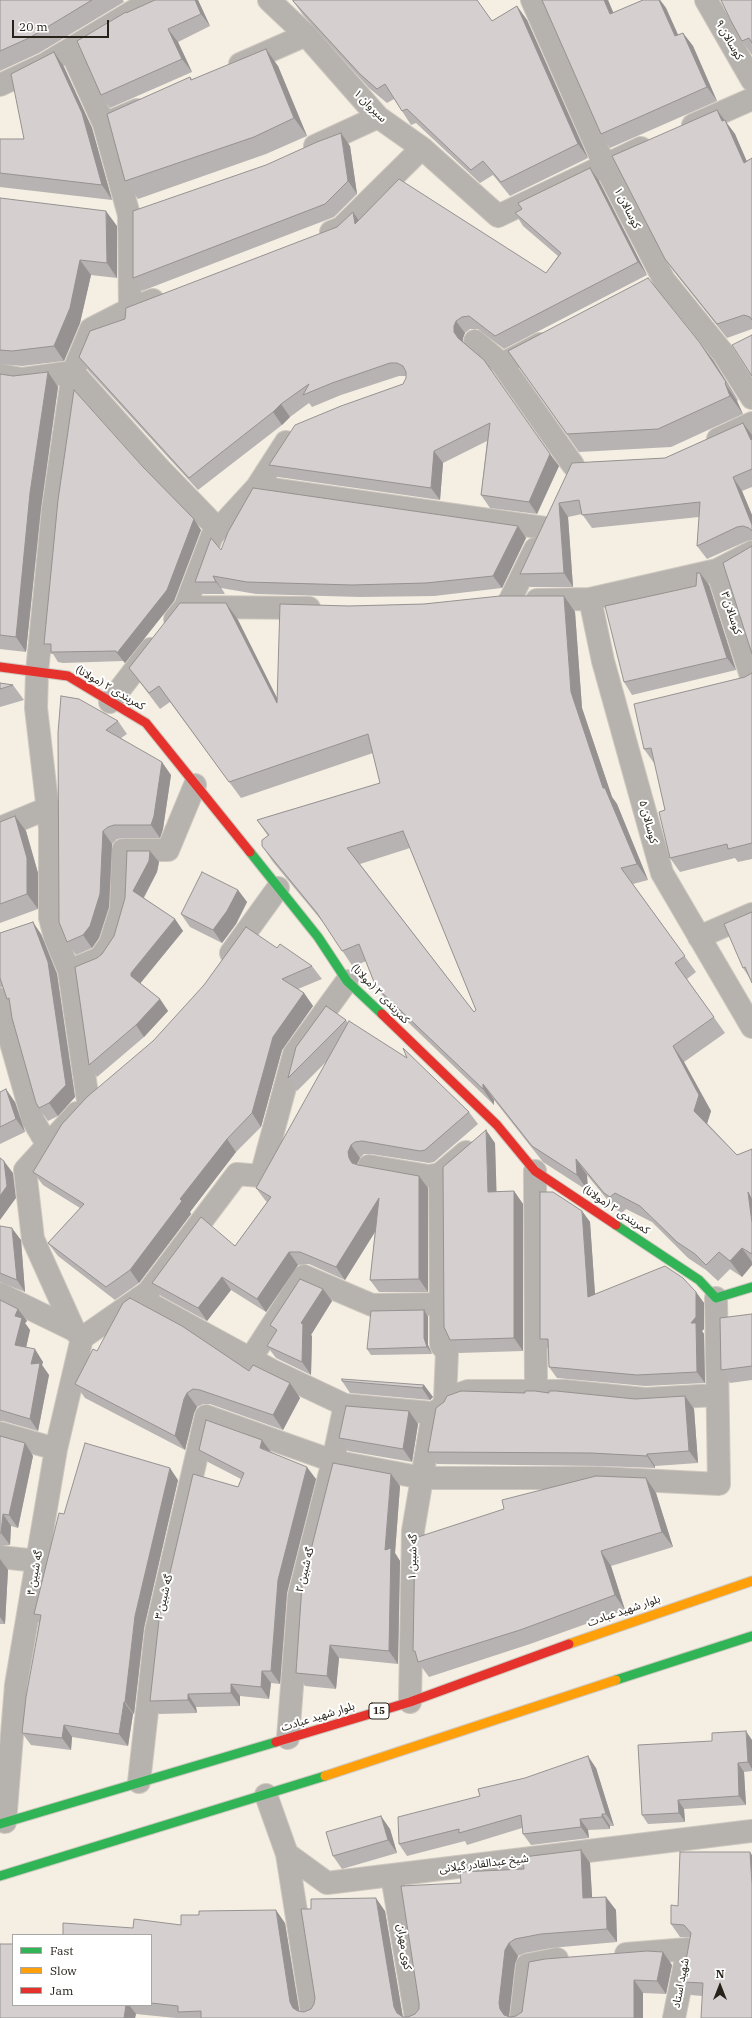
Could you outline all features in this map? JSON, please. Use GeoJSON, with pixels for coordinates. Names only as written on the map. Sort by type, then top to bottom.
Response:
{"type":"FeatureCollection","features":[{"type":"Feature","properties":{"kind":"main road","name":"کمربندی ۲ (مولانا)"},"geometry":{"type":"LineString","coordinates":[[0,667],[68,676],[146,723],[318,937],[347,981],[497,1125],[535,1171],[699,1280],[716,1298]]}},
{"type":"Feature","properties":{"kind":"main road"},"geometry":{"type":"LineString","coordinates":[[716,1298],[752,1286]]}},
{"type":"Feature","properties":{"kind":"main road","name":"بلوار شهید عبادت"},"geometry":{"type":"LineString","coordinates":[[3,1823],[410,1702],[625,1623],[752,1581]]}},
{"type":"Feature","properties":{"kind":"main road"},"geometry":{"type":"LineString","coordinates":[[0,1876],[266,1795],[752,1636]]}},
{"type":"Feature","properties":{"kind":"street"},"geometry":{"type":"LineString","coordinates":[[0,85],[45,64],[152,0]]}},
{"type":"Feature","properties":{"kind":"street","name":"سیروان ۱"},"geometry":{"type":"LineString","coordinates":[[270,0],[306,35],[378,117],[422,148],[498,216],[604,164]]}},
{"type":"Feature","properties":{"kind":"street","name":"کوسالان ۱"},"geometry":{"type":"LineString","coordinates":[[532,0],[657,284],[723,352],[752,398]]}},
{"type":"Feature","properties":{"kind":"street","name":"کوسالان ۹"},"geometry":{"type":"LineString","coordinates":[[706,0],[752,80]]}},
{"type":"Feature","properties":{"kind":"street"},"geometry":{"type":"LineString","coordinates":[[219,73],[306,35]]}},
{"type":"Feature","properties":{"kind":"street"},"geometry":{"type":"LineString","coordinates":[[70,49],[104,124],[129,215],[130,309]]}},
{"type":"Feature","properties":{"kind":"street"},"geometry":{"type":"LineString","coordinates":[[604,164],[752,99]]}},
{"type":"Feature","properties":{"kind":"street"},"geometry":{"type":"LineString","coordinates":[[104,124],[154,102]]}},
{"type":"Feature","properties":{"kind":"street"},"geometry":{"type":"LineString","coordinates":[[299,153],[378,117]]}},
{"type":"Feature","properties":{"kind":"street"},"geometry":{"type":"LineString","coordinates":[[312,239],[341,228],[422,148]]}},
{"type":"Feature","properties":{"kind":"street"},"geometry":{"type":"LineString","coordinates":[[106,212],[129,215],[151,207]]}},
{"type":"Feature","properties":{"kind":"street"},"geometry":{"type":"LineString","coordinates":[[88,1101],[69,971],[55,936],[50,918],[48,808],[36,708],[36,672],[53,509],[73,372],[91,329],[130,309],[174,292]]}},
{"type":"Feature","properties":{"kind":"street"},"geometry":{"type":"LineString","coordinates":[[502,364],[558,335]]}},
{"type":"Feature","properties":{"kind":"street"},"geometry":{"type":"LineString","coordinates":[[475,341],[502,364],[573,465]]}},
{"type":"Feature","properties":{"kind":"street"},"geometry":{"type":"LineString","coordinates":[[723,352],[745,344]]}},
{"type":"Feature","properties":{"kind":"street"},"geometry":{"type":"LineString","coordinates":[[0,375],[22,379],[73,372]]}},
{"type":"Feature","properties":{"kind":"street"},"geometry":{"type":"LineString","coordinates":[[73,372],[160,469],[218,529]]}},
{"type":"Feature","properties":{"kind":"street"},"geometry":{"type":"LineString","coordinates":[[703,446],[752,423]]}},
{"type":"Feature","properties":{"kind":"street"},"geometry":{"type":"LineString","coordinates":[[110,702],[185,607],[212,536],[257,487],[295,428]]}},
{"type":"Feature","properties":{"kind":"street"},"geometry":{"type":"LineString","coordinates":[[573,465],[596,464]]}},
{"type":"Feature","properties":{"kind":"street"},"geometry":{"type":"LineString","coordinates":[[564,486],[573,465]]}},
{"type":"Feature","properties":{"kind":"street"},"geometry":{"type":"LineString","coordinates":[[257,487],[545,528]]}},
{"type":"Feature","properties":{"kind":"street"},"geometry":{"type":"LineString","coordinates":[[510,600],[554,507]]}},
{"type":"Feature","properties":{"kind":"street"},"geometry":{"type":"LineString","coordinates":[[487,603],[510,600],[590,599],[717,570],[752,552]]}},
{"type":"Feature","properties":{"kind":"street","name":"کوسالان ۳"},"geometry":{"type":"LineString","coordinates":[[717,570],[751,673]]}},
{"type":"Feature","properties":{"kind":"street","name":"کوسالان ۵"},"geometry":{"type":"LineString","coordinates":[[590,599],[603,661],[662,873],[752,1027]]}},
{"type":"Feature","properties":{"kind":"street"},"geometry":{"type":"LineString","coordinates":[[185,607],[289,607],[328,609]]}},
{"type":"Feature","properties":{"kind":"street"},"geometry":{"type":"LineString","coordinates":[[730,684],[751,673]]}},
{"type":"Feature","properties":{"kind":"street"},"geometry":{"type":"LineString","coordinates":[[617,711],[639,706]]}},
{"type":"Feature","properties":{"kind":"street"},"geometry":{"type":"LineString","coordinates":[[69,971],[100,958],[110,944],[121,909],[123,850],[168,850],[195,785]]}},
{"type":"Feature","properties":{"kind":"street"},"geometry":{"type":"LineString","coordinates":[[0,828],[48,808]]}},
{"type":"Feature","properties":{"kind":"street"},"geometry":{"type":"LineString","coordinates":[[217,971],[278,888]]}},
{"type":"Feature","properties":{"kind":"street"},"geometry":{"type":"LineString","coordinates":[[699,937],[752,914]]}},
{"type":"Feature","properties":{"kind":"street"},"geometry":{"type":"LineString","coordinates":[[28,926],[50,918]]}},
{"type":"Feature","properties":{"kind":"street"},"geometry":{"type":"LineString","coordinates":[[78,1334],[148,1292],[237,1174],[261,1176],[294,1054],[347,981]]}},
{"type":"Feature","properties":{"kind":"street"},"geometry":{"type":"LineString","coordinates":[[0,999],[33,1120],[47,1144]]}},
{"type":"Feature","properties":{"kind":"street"},"geometry":{"type":"LineString","coordinates":[[78,1334],[33,1239],[25,1170],[47,1144],[88,1101],[106,1086]]}},
{"type":"Feature","properties":{"kind":"street"},"geometry":{"type":"LineString","coordinates":[[369,1166],[429,1176],[440,1174],[497,1125]]}},
{"type":"Feature","properties":{"kind":"street"},"geometry":{"type":"LineString","coordinates":[[535,1171],[536,1390]]}},
{"type":"Feature","properties":{"kind":"street","name":"گه شبین ۱"},"geometry":{"type":"LineString","coordinates":[[410,1702],[413,1531],[439,1406],[447,1352],[441,1345],[440,1174]]}},
{"type":"Feature","properties":{"kind":"street"},"geometry":{"type":"LineString","coordinates":[[251,1358],[304,1276],[372,1305],[441,1304]]}},
{"type":"Feature","properties":{"kind":"street"},"geometry":{"type":"LineString","coordinates":[[0,1294],[78,1334]]}},
{"type":"Feature","properties":{"kind":"street"},"geometry":{"type":"LineString","coordinates":[[139,1298],[251,1358],[345,1405],[439,1406],[468,1391],[565,1391],[645,1399],[716,1394]]}},
{"type":"Feature","properties":{"kind":"street"},"geometry":{"type":"LineString","coordinates":[[333,1461],[423,1478],[600,1478],[719,1484],[716,1394],[716,1298]]}},
{"type":"Feature","properties":{"kind":"street","name":"گه شبین ۴"},"geometry":{"type":"LineString","coordinates":[[3,1823],[8,1684],[37,1560],[78,1334]]}},
{"type":"Feature","properties":{"kind":"street","name":"گه شبین ۲"},"geometry":{"type":"LineString","coordinates":[[288,1738],[299,1596],[333,1461],[345,1405]]}},
{"type":"Feature","properties":{"kind":"street","name":"گه شبین ۳"},"geometry":{"type":"LineString","coordinates":[[139,1782],[156,1631],[206,1416],[333,1461]]}},
{"type":"Feature","properties":{"kind":"street"},"geometry":{"type":"LineString","coordinates":[[0,1433],[56,1449]]}},
{"type":"Feature","properties":{"kind":"street"},"geometry":{"type":"LineString","coordinates":[[0,1557],[37,1560]]}},
{"type":"Feature","properties":{"kind":"street"},"geometry":{"type":"LineString","coordinates":[[266,1795],[287,1854],[312,2013]]}},
{"type":"Feature","properties":{"kind":"street","name":"شیخ عبدالقادر گیلانی"},"geometry":{"type":"LineString","coordinates":[[287,1854],[327,1883],[752,1831]]}},
{"type":"Feature","properties":{"kind":"street","name":"کوی مهران"},"geometry":{"type":"LineString","coordinates":[[392,1876],[416,2018]]}},
{"type":"Feature","properties":{"kind":"street","name":"شهید استاد"},"geometry":{"type":"LineString","coordinates":[[609,1955],[688,1949],[674,2018]]}},
{"type":"Feature","properties":{"kind":"street"},"geometry":{"type":"LineString","coordinates":[[521,2018],[527,1965],[553,1960],[577,1958]]}},
{"type":"Feature","properties":{"kind":"building"},"geometry":{"type":"Polygon","coordinates":[[[0,0],[92,0],[29,38],[0,51],[0,0]]]}},
{"type":"Feature","properties":{"kind":"building"},"geometry":{"type":"Polygon","coordinates":[[[155,0],[195,0],[201,14],[168,29],[182,59],[101,95],[77,41],[126,12],[155,0]]]}},
{"type":"Feature","properties":{"kind":"building"},"geometry":{"type":"Polygon","coordinates":[[[293,0],[477,0],[492,21],[517,6],[578,144],[501,182],[483,161],[471,170],[407,109],[402,111],[385,84],[377,89],[360,74],[293,0]]]}},
{"type":"Feature","properties":{"kind":"building"},"geometry":{"type":"Polygon","coordinates":[[[542,0],[604,0],[610,14],[643,0],[659,0],[675,36],[683,33],[707,87],[601,134],[542,0]]]}},
{"type":"Feature","properties":{"kind":"building"},"geometry":{"type":"Polygon","coordinates":[[[721,0],[752,0],[752,43],[749,38],[742,41],[721,0]]]}},
{"type":"Feature","properties":{"kind":"building"},"geometry":{"type":"Polygon","coordinates":[[[266,49],[294,118],[254,137],[125,181],[107,114],[190,77],[191,80],[266,49]]]}},
{"type":"Feature","properties":{"kind":"building"},"geometry":{"type":"Polygon","coordinates":[[[54,52],[82,113],[102,185],[0,173],[0,139],[24,139],[11,74],[54,52]]]}},
{"type":"Feature","properties":{"kind":"building"},"geometry":{"type":"Polygon","coordinates":[[[717,110],[722,121],[725,120],[744,163],[752,158],[752,320],[750,317],[744,315],[717,324],[665,259],[612,156],[717,110]]]}},
{"type":"Feature","properties":{"kind":"building"},"geometry":{"type":"Polygon","coordinates":[[[341,133],[348,181],[325,204],[133,278],[133,211],[266,165],[341,133]]]}},
{"type":"Feature","properties":{"kind":"building"},"geometry":{"type":"Polygon","coordinates":[[[590,168],[638,262],[495,336],[469,316],[462,317],[456,321],[454,326],[454,332],[458,338],[484,360],[550,454],[529,502],[481,495],[490,423],[434,451],[431,488],[269,465],[295,425],[341,406],[403,384],[406,378],[406,372],[403,366],[397,363],[390,363],[332,383],[303,395],[309,384],[281,404],[273,412],[189,478],[79,357],[90,331],[125,319],[126,308],[337,227],[353,212],[355,224],[399,179],[546,273],[561,253],[515,213],[522,209],[518,203],[590,168]]]}},
{"type":"Feature","properties":{"kind":"building"},"geometry":{"type":"Polygon","coordinates":[[[0,198],[106,211],[107,263],[80,260],[70,308],[54,346],[12,351],[0,350],[0,198]]]}},
{"type":"Feature","properties":{"kind":"building"},"geometry":{"type":"Polygon","coordinates":[[[648,278],[700,343],[726,382],[725,383],[730,396],[658,429],[567,434],[508,351],[648,278]]]}},
{"type":"Feature","properties":{"kind":"building"},"geometry":{"type":"Polygon","coordinates":[[[752,335],[752,376],[732,345],[752,335]]]}},
{"type":"Feature","properties":{"kind":"building"},"geometry":{"type":"Polygon","coordinates":[[[48,372],[30,493],[16,637],[0,635],[0,374],[13,376],[48,372]]]}},
{"type":"Feature","properties":{"kind":"building"},"geometry":{"type":"Polygon","coordinates":[[[74,390],[143,467],[194,519],[167,590],[117,653],[116,651],[51,652],[51,644],[44,644],[58,500],[74,390]]]}},
{"type":"Feature","properties":{"kind":"building"},"geometry":{"type":"Polygon","coordinates":[[[743,423],[751,440],[752,439],[752,469],[733,477],[752,525],[752,531],[743,526],[737,527],[697,546],[700,502],[582,515],[579,500],[559,503],[564,573],[520,574],[572,463],[665,458],[743,423]]]}},
{"type":"Feature","properties":{"kind":"building"},"geometry":{"type":"Polygon","coordinates":[[[253,488],[518,526],[493,576],[426,583],[352,585],[247,582],[213,576],[216,582],[195,582],[211,538],[221,550],[228,532],[253,488]]]}},
{"type":"Feature","properties":{"kind":"building"},"geometry":{"type":"Polygon","coordinates":[[[752,546],[752,654],[723,563],[752,546]]]}},
{"type":"Feature","properties":{"kind":"building"},"geometry":{"type":"Polygon","coordinates":[[[697,573],[700,573],[727,658],[624,682],[605,606],[696,586],[697,573]]]}},
{"type":"Feature","properties":{"kind":"building"},"geometry":{"type":"Polygon","coordinates":[[[500,596],[564,596],[571,692],[603,788],[605,788],[637,864],[621,868],[685,956],[675,963],[714,1017],[673,1046],[699,1095],[694,1111],[737,1155],[752,1149],[752,1200],[748,1192],[752,1223],[752,1254],[742,1248],[730,1261],[719,1252],[706,1265],[695,1254],[677,1242],[640,1206],[615,1193],[610,1197],[604,1193],[576,1159],[577,1175],[532,1146],[483,1084],[483,1089],[376,987],[359,944],[342,951],[317,913],[262,846],[262,840],[269,835],[257,820],[380,783],[368,734],[229,782],[159,686],[149,693],[129,668],[180,603],[226,603],[277,703],[280,604],[349,606],[424,604],[500,596]],[[403,831],[347,848],[474,1012],[476,1010],[403,831]]]}},
{"type":"Feature","properties":{"kind":"building"},"geometry":{"type":"Polygon","coordinates":[[[752,673],[752,843],[728,849],[727,844],[670,858],[659,812],[665,810],[651,748],[644,749],[634,704],[745,677],[752,673]]]}},
{"type":"Feature","properties":{"kind":"building"},"geometry":{"type":"Polygon","coordinates":[[[0,683],[13,685],[0,689],[0,683]]]}},
{"type":"Feature","properties":{"kind":"building"},"geometry":{"type":"Polygon","coordinates":[[[61,696],[79,699],[118,721],[106,730],[162,762],[154,816],[151,825],[114,825],[103,831],[100,894],[90,926],[83,935],[67,942],[59,922],[58,733],[61,696]]]}},
{"type":"Feature","properties":{"kind":"building"},"geometry":{"type":"Polygon","coordinates":[[[15,816],[27,858],[27,894],[0,904],[0,822],[15,816]]]}},
{"type":"Feature","properties":{"kind":"building"},"geometry":{"type":"Polygon","coordinates":[[[127,851],[150,851],[149,861],[133,891],[175,919],[131,973],[131,976],[160,999],[136,1025],[89,1065],[75,967],[97,958],[102,954],[114,936],[125,898],[127,851]]]}},
{"type":"Feature","properties":{"kind":"building"},"geometry":{"type":"Polygon","coordinates":[[[202,872],[238,890],[227,911],[213,930],[181,914],[202,872]]]}},
{"type":"Feature","properties":{"kind":"building"},"geometry":{"type":"Polygon","coordinates":[[[752,912],[752,983],[745,967],[743,968],[724,924],[752,912]]]}},
{"type":"Feature","properties":{"kind":"building"},"geometry":{"type":"Polygon","coordinates":[[[33,922],[48,962],[66,1085],[49,1103],[39,1108],[36,1103],[12,1018],[9,998],[7,999],[0,978],[0,933],[33,922]]]}},
{"type":"Feature","properties":{"kind":"building"},"geometry":{"type":"Polygon","coordinates":[[[246,927],[277,948],[280,944],[312,966],[282,979],[304,993],[273,1037],[252,1113],[227,1139],[180,1199],[182,1201],[130,1270],[106,1287],[48,1243],[84,1204],[33,1172],[62,1124],[87,1097],[153,1041],[204,985],[246,927]]]}},
{"type":"Feature","properties":{"kind":"building"},"geometry":{"type":"Polygon","coordinates":[[[326,1006],[346,1020],[288,1078],[296,1047],[326,1006]]]}},
{"type":"Feature","properties":{"kind":"building"},"geometry":{"type":"Polygon","coordinates":[[[349,1021],[407,1058],[403,1048],[469,1112],[425,1150],[420,1151],[362,1141],[355,1142],[351,1145],[348,1152],[352,1163],[419,1176],[419,1279],[370,1280],[379,1198],[336,1267],[300,1252],[289,1252],[257,1299],[222,1277],[198,1308],[152,1283],[201,1217],[235,1246],[271,1197],[256,1188],[349,1021]]]}},
{"type":"Feature","properties":{"kind":"building"},"geometry":{"type":"Polygon","coordinates":[[[6,1089],[16,1119],[0,1127],[0,1092],[6,1089]]]}},
{"type":"Feature","properties":{"kind":"building"},"geometry":{"type":"Polygon","coordinates":[[[486,1130],[488,1192],[514,1191],[514,1338],[450,1340],[444,1327],[443,1167],[486,1130]]]}},
{"type":"Feature","properties":{"kind":"building"},"geometry":{"type":"Polygon","coordinates":[[[0,1158],[4,1161],[7,1186],[0,1196],[0,1158]]]}},
{"type":"Feature","properties":{"kind":"building"},"geometry":{"type":"Polygon","coordinates":[[[540,1192],[553,1192],[582,1211],[588,1297],[665,1266],[683,1278],[696,1292],[696,1317],[691,1323],[696,1323],[697,1372],[637,1375],[549,1367],[548,1339],[540,1339],[540,1192]]]}},
{"type":"Feature","properties":{"kind":"building"},"geometry":{"type":"Polygon","coordinates":[[[0,1226],[12,1228],[17,1280],[0,1273],[0,1226]]]}},
{"type":"Feature","properties":{"kind":"building"},"geometry":{"type":"Polygon","coordinates":[[[300,1279],[323,1289],[301,1323],[303,1324],[302,1362],[267,1346],[277,1330],[270,1325],[300,1279]]]}},
{"type":"Feature","properties":{"kind":"building"},"geometry":{"type":"Polygon","coordinates":[[[130,1298],[182,1326],[249,1371],[253,1365],[290,1383],[273,1415],[200,1390],[193,1389],[187,1393],[184,1399],[175,1436],[75,1384],[93,1349],[97,1351],[123,1303],[130,1298]]]}},
{"type":"Feature","properties":{"kind":"building"},"geometry":{"type":"Polygon","coordinates":[[[0,1300],[18,1309],[15,1316],[22,1318],[15,1345],[35,1349],[31,1364],[40,1363],[30,1419],[0,1410],[0,1300]]]}},
{"type":"Feature","properties":{"kind":"building"},"geometry":{"type":"Polygon","coordinates":[[[424,1310],[424,1338],[427,1347],[367,1349],[371,1311],[424,1310]]]}},
{"type":"Feature","properties":{"kind":"building"},"geometry":{"type":"Polygon","coordinates":[[[752,1314],[752,1366],[721,1370],[720,1318],[752,1314]]]}},
{"type":"Feature","properties":{"kind":"building"},"geometry":{"type":"Polygon","coordinates":[[[342,1379],[424,1385],[422,1388],[342,1381],[342,1379]]]}},
{"type":"Feature","properties":{"kind":"building"},"geometry":{"type":"Polygon","coordinates":[[[461,1391],[525,1393],[525,1391],[535,1391],[549,1393],[549,1391],[556,1391],[635,1399],[685,1396],[689,1451],[647,1454],[647,1456],[591,1453],[428,1452],[436,1408],[444,1402],[447,1396],[461,1391]]]}},
{"type":"Feature","properties":{"kind":"building"},"geometry":{"type":"Polygon","coordinates":[[[346,1406],[409,1411],[403,1449],[339,1438],[346,1406]]]}},
{"type":"Feature","properties":{"kind":"building"},"geometry":{"type":"Polygon","coordinates":[[[206,1420],[262,1440],[260,1448],[307,1467],[278,1580],[271,1671],[262,1671],[261,1687],[231,1684],[231,1693],[188,1694],[188,1700],[150,1701],[159,1620],[193,1474],[238,1487],[244,1473],[199,1450],[206,1420]]]}},
{"type":"Feature","properties":{"kind":"building"},"geometry":{"type":"Polygon","coordinates":[[[0,1436],[25,1443],[9,1515],[3,1514],[1,1533],[0,1533],[0,1436]]]}},
{"type":"Feature","properties":{"kind":"building"},"geometry":{"type":"Polygon","coordinates":[[[85,1443],[170,1468],[135,1616],[125,1702],[119,1734],[64,1725],[62,1738],[22,1733],[26,1697],[41,1615],[34,1614],[59,1513],[64,1514],[85,1443]]]}},
{"type":"Feature","properties":{"kind":"building"},"geometry":{"type":"Polygon","coordinates":[[[333,1463],[391,1474],[385,1550],[391,1548],[389,1651],[330,1645],[327,1676],[296,1673],[302,1585],[333,1463]]]}},
{"type":"Feature","properties":{"kind":"building"},"geometry":{"type":"Polygon","coordinates":[[[596,1476],[646,1478],[662,1532],[601,1551],[615,1595],[520,1630],[418,1662],[415,1651],[413,1651],[415,1538],[504,1509],[502,1500],[596,1476]]]}},
{"type":"Feature","properties":{"kind":"building"},"geometry":{"type":"Polygon","coordinates":[[[746,1731],[748,1762],[738,1763],[739,1796],[678,1800],[679,1813],[642,1815],[638,1745],[712,1741],[712,1733],[746,1731]]]}},
{"type":"Feature","properties":{"kind":"building"},"geometry":{"type":"Polygon","coordinates":[[[588,1756],[606,1814],[602,1814],[602,1817],[580,1819],[581,1827],[523,1834],[521,1815],[459,1833],[459,1829],[399,1844],[398,1817],[480,1796],[478,1789],[525,1778],[588,1756]]]}},
{"type":"Feature","properties":{"kind":"building"},"geometry":{"type":"Polygon","coordinates":[[[381,1816],[388,1840],[333,1856],[326,1832],[381,1816]]]}},
{"type":"Feature","properties":{"kind":"building"},"geometry":{"type":"Polygon","coordinates":[[[581,1850],[583,1898],[606,1897],[607,1929],[541,1934],[515,1939],[509,1943],[505,1950],[499,2003],[500,2009],[504,2015],[510,2017],[516,2016],[522,2012],[529,1962],[545,1959],[647,1951],[663,1952],[657,1981],[634,1980],[634,2018],[201,2018],[201,2011],[178,2012],[178,2006],[152,2003],[152,1934],[63,1934],[63,1923],[133,1928],[134,1919],[181,1925],[181,1915],[199,1915],[199,1911],[276,1910],[290,2002],[293,2008],[304,2012],[311,2009],[315,1998],[301,1909],[311,1909],[311,1899],[376,1898],[394,2007],[397,2013],[403,2017],[408,2017],[415,2014],[419,2009],[419,2003],[401,1886],[461,1883],[460,1872],[524,1869],[523,1857],[581,1850]]]}},
{"type":"Feature","properties":{"kind":"building"},"geometry":{"type":"Polygon","coordinates":[[[680,1852],[750,1852],[752,1885],[752,2018],[701,2018],[703,1983],[682,1982],[691,1933],[684,1925],[671,1924],[671,1905],[678,1906],[680,1852]]]}},
{"type":"Feature","properties":{"kind":"building"},"geometry":{"type":"Polygon","coordinates":[[[0,1944],[12,1944],[12,2006],[126,2006],[124,2018],[0,2018],[0,1944]]]}},
{"type":"Feature","properties":{"kind":"traffic: fast"},"geometry":{"type":"LineString","coordinates":[[250,852],[318,937],[347,981],[382,1014]]}},
{"type":"Feature","properties":{"kind":"traffic: fast"},"geometry":{"type":"LineString","coordinates":[[616,1225],[699,1280],[716,1298],[752,1287]]}},
{"type":"Feature","properties":{"kind":"traffic: fast"},"geometry":{"type":"LineString","coordinates":[[616,1680],[752,1636]]}},
{"type":"Feature","properties":{"kind":"traffic: fast"},"geometry":{"type":"LineString","coordinates":[[0,1824],[276,1742]]}},
{"type":"Feature","properties":{"kind":"traffic: fast"},"geometry":{"type":"LineString","coordinates":[[0,1876],[325,1776]]}},
{"type":"Feature","properties":{"kind":"traffic: slow"},"geometry":{"type":"LineString","coordinates":[[569,1644],[752,1581]]}},
{"type":"Feature","properties":{"kind":"traffic: slow"},"geometry":{"type":"LineString","coordinates":[[325,1776],[616,1680]]}},
{"type":"Feature","properties":{"kind":"traffic: jam"},"geometry":{"type":"LineString","coordinates":[[0,667],[68,676],[146,723],[250,852]]}},
{"type":"Feature","properties":{"kind":"traffic: jam"},"geometry":{"type":"LineString","coordinates":[[382,1014],[497,1125],[535,1171],[616,1225]]}},
{"type":"Feature","properties":{"kind":"traffic: jam"},"geometry":{"type":"LineString","coordinates":[[276,1742],[410,1702],[569,1644]]}}]}
